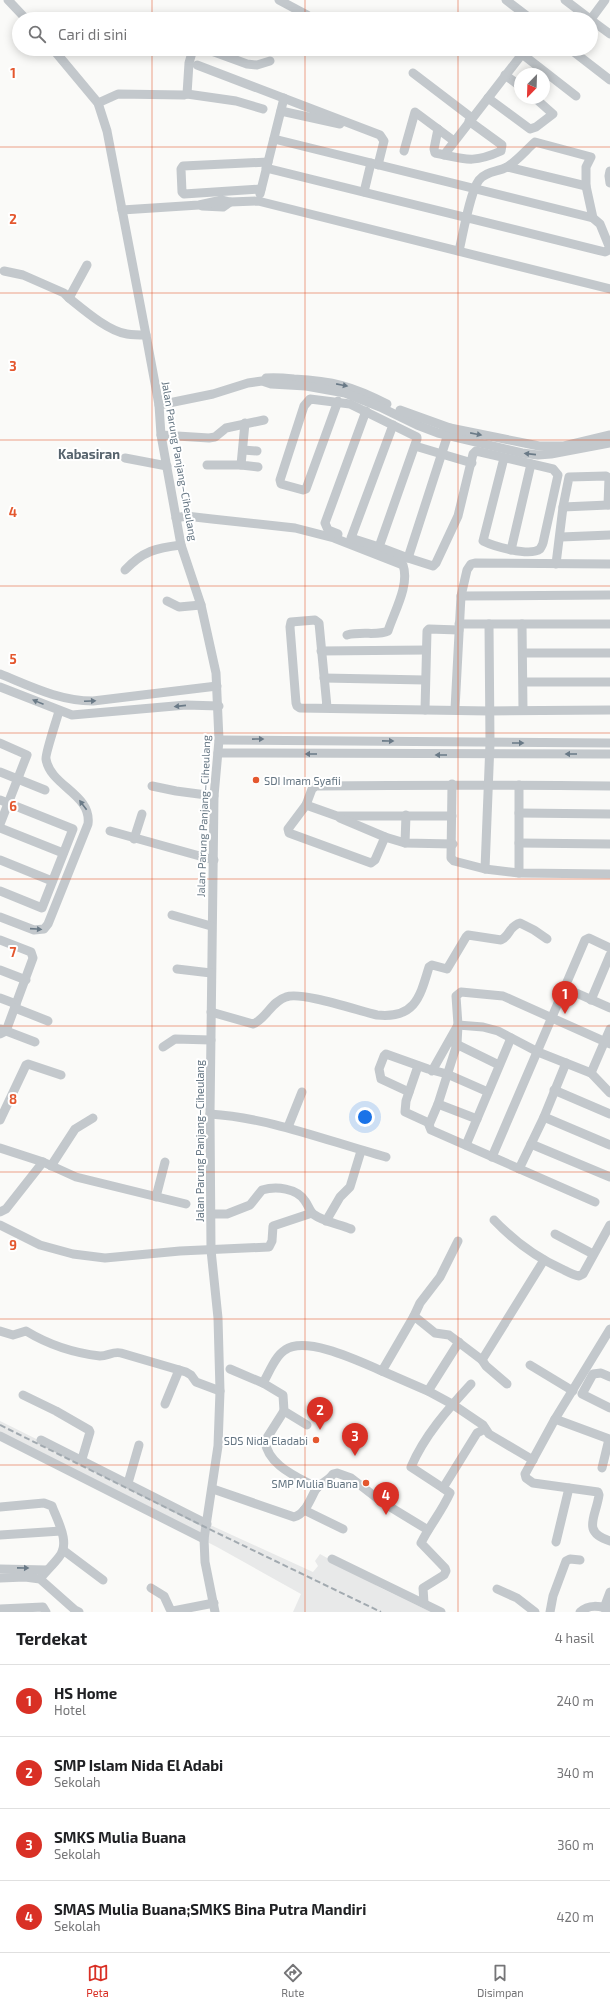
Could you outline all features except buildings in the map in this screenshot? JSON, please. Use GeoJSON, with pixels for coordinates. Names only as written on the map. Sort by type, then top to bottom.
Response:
{"type":"FeatureCollection","features":[{"type":"Feature","properties":{"kind":"street"},"geometry":{"type":"LineString","coordinates":[[8,0],[19,12]]}},
{"type":"Feature","properties":{"kind":"street"},"geometry":{"type":"LineString","coordinates":[[279,0],[301,12]]}},
{"type":"Feature","properties":{"kind":"street"},"geometry":{"type":"LineString","coordinates":[[506,0],[522,12]]}},
{"type":"Feature","properties":{"kind":"street"},"geometry":{"type":"LineString","coordinates":[[596,12],[605,0]]}},
{"type":"Feature","properties":{"kind":"street"},"geometry":{"type":"LineString","coordinates":[[568,1],[582,12]]}},
{"type":"Feature","properties":{"kind":"street"},"geometry":{"type":"LineString","coordinates":[[598,25],[610,34]]}},
{"type":"Feature","properties":{"kind":"street","name":"Jalan Parung Panjang–Ciheulang"},"geometry":{"type":"LineString","coordinates":[[59,56],[98,103],[107,131],[159,405],[161,435],[181,545],[201,605],[211,644],[219,706],[219,740],[214,796],[214,860],[211,926],[210,1114],[212,1214],[211,1250],[218,1318],[220,1391],[218,1446],[213,1489],[204,1539],[205,1562],[214,1608]]}},
{"type":"Feature","properties":{"kind":"street"},"geometry":{"type":"LineString","coordinates":[[187,94],[189,63],[191,56]]}},
{"type":"Feature","properties":{"kind":"street"},"geometry":{"type":"LineString","coordinates":[[225,56],[247,64],[257,65],[270,61]]}},
{"type":"Feature","properties":{"kind":"street"},"geometry":{"type":"LineString","coordinates":[[444,155],[521,56]]}},
{"type":"Feature","properties":{"kind":"street"},"geometry":{"type":"LineString","coordinates":[[529,56],[576,96]]}},
{"type":"Feature","properties":{"kind":"street"},"geometry":{"type":"LineString","coordinates":[[579,56],[610,80]]}},
{"type":"Feature","properties":{"kind":"street"},"geometry":{"type":"LineString","coordinates":[[197,65],[371,131],[383,137],[375,164],[364,192]]}},
{"type":"Feature","properties":{"kind":"street"},"geometry":{"type":"LineString","coordinates":[[413,73],[502,146],[503,149],[485,158],[473,160],[434,152],[438,129]]}},
{"type":"Feature","properties":{"kind":"street"},"geometry":{"type":"LineString","coordinates":[[505,75],[514,82]]}},
{"type":"Feature","properties":{"kind":"street"},"geometry":{"type":"LineString","coordinates":[[98,103],[118,94],[187,94],[236,101],[263,109]]}},
{"type":"Feature","properties":{"kind":"street"},"geometry":{"type":"LineString","coordinates":[[258,201],[284,98]]}},
{"type":"Feature","properties":{"kind":"street"},"geometry":{"type":"LineString","coordinates":[[488,98],[530,129],[536,127],[553,114],[542,104]]}},
{"type":"Feature","properties":{"kind":"street"},"geometry":{"type":"LineString","coordinates":[[281,111],[371,131]]}},
{"type":"Feature","properties":{"kind":"street"},"geometry":{"type":"LineString","coordinates":[[404,151],[415,112],[454,141]]}},
{"type":"Feature","properties":{"kind":"street"},"geometry":{"type":"LineString","coordinates":[[261,189],[184,194],[182,192],[181,169],[183,166],[267,165],[364,192],[467,218],[605,252],[609,250],[609,246],[600,224],[593,218],[274,139]]}},
{"type":"Feature","properties":{"kind":"street"},"geometry":{"type":"LineString","coordinates":[[459,251],[474,189],[479,179],[487,173],[507,167],[535,142],[591,157],[586,167],[586,186],[593,218]]}},
{"type":"Feature","properties":{"kind":"street"},"geometry":{"type":"LineString","coordinates":[[507,167],[586,186]]}},
{"type":"Feature","properties":{"kind":"street"},"geometry":{"type":"LineString","coordinates":[[610,171],[608,176],[610,183]]}},
{"type":"Feature","properties":{"kind":"street"},"geometry":{"type":"LineString","coordinates":[[122,210],[199,205],[216,200],[230,202],[258,201],[610,289]]}},
{"type":"Feature","properties":{"kind":"street"},"geometry":{"type":"LineString","coordinates":[[69,298],[86,265]]}},
{"type":"Feature","properties":{"kind":"street"},"geometry":{"type":"LineString","coordinates":[[4,271],[24,275],[64,293],[86,312],[119,331],[126,334],[146,335]]}},
{"type":"Feature","properties":{"kind":"street"},"geometry":{"type":"LineString","coordinates":[[159,405],[213,394],[248,383],[262,381],[271,384],[306,386],[345,393],[380,407],[417,425],[449,432],[539,446],[564,446],[610,435]]}},
{"type":"Feature","properties":{"kind":"street"},"geometry":{"type":"LineString","coordinates":[[338,401],[306,489],[302,490],[281,484],[280,480],[304,406],[310,400],[338,401],[350,404],[416,437],[415,446],[379,547]]}},
{"type":"Feature","properties":{"kind":"street"},"geometry":{"type":"LineString","coordinates":[[366,411],[325,523],[328,530],[429,566],[433,566],[436,563],[458,516],[473,454],[476,452],[504,458],[553,469],[558,475],[543,543],[540,549],[531,552],[512,550],[483,541],[504,458]]}},
{"type":"Feature","properties":{"kind":"street"},"geometry":{"type":"LineString","coordinates":[[161,435],[209,438],[215,437],[226,428],[264,420]]}},
{"type":"Feature","properties":{"kind":"street"},"geometry":{"type":"LineString","coordinates":[[241,465],[245,423]]}},
{"type":"Feature","properties":{"kind":"street"},"geometry":{"type":"LineString","coordinates":[[351,538],[393,425]]}},
{"type":"Feature","properties":{"kind":"street"},"geometry":{"type":"LineString","coordinates":[[449,432],[522,454],[538,455],[610,443]]}},
{"type":"Feature","properties":{"kind":"street"},"geometry":{"type":"LineString","coordinates":[[408,558],[449,432]]}},
{"type":"Feature","properties":{"kind":"street"},"geometry":{"type":"LineString","coordinates":[[415,446],[472,463]]}},
{"type":"Feature","properties":{"kind":"street"},"geometry":{"type":"LineString","coordinates":[[243,450],[257,451]]}},
{"type":"Feature","properties":{"kind":"street"},"geometry":{"type":"LineString","coordinates":[[125,458],[167,466]]}},
{"type":"Feature","properties":{"kind":"street"},"geometry":{"type":"LineString","coordinates":[[512,550],[531,464]]}},
{"type":"Feature","properties":{"kind":"street"},"geometry":{"type":"LineString","coordinates":[[207,465],[241,465],[258,467]]}},
{"type":"Feature","properties":{"kind":"street"},"geometry":{"type":"LineString","coordinates":[[556,564],[563,507],[568,480],[572,476],[606,476],[609,478],[609,505],[563,507]]}},
{"type":"Feature","properties":{"kind":"street"},"geometry":{"type":"LineString","coordinates":[[176,518],[205,518],[295,528],[334,538],[403,564],[405,577],[401,595],[388,631],[379,633],[359,632],[347,635]]}},
{"type":"Feature","properties":{"kind":"street"},"geometry":{"type":"LineString","coordinates":[[560,537],[610,535]]}},
{"type":"Feature","properties":{"kind":"street"},"geometry":{"type":"LineString","coordinates":[[125,570],[137,559],[151,550],[160,547],[181,545]]}},
{"type":"Feature","properties":{"kind":"street"},"geometry":{"type":"LineString","coordinates":[[455,710],[461,596],[467,570],[471,564],[610,564]]}},
{"type":"Feature","properties":{"kind":"street"},"geometry":{"type":"LineString","coordinates":[[461,596],[610,595]]}},
{"type":"Feature","properties":{"kind":"street"},"geometry":{"type":"LineString","coordinates":[[167,601],[179,607],[201,605]]}},
{"type":"Feature","properties":{"kind":"street"},"geometry":{"type":"LineString","coordinates":[[327,708],[322,651],[317,621],[291,622],[290,627],[297,706],[300,708],[489,711],[610,710]]}},
{"type":"Feature","properties":{"kind":"street"},"geometry":{"type":"LineString","coordinates":[[485,869],[490,755],[489,624]]}},
{"type":"Feature","properties":{"kind":"street"},"geometry":{"type":"LineString","coordinates":[[425,710],[426,633],[429,629],[489,624],[610,624]]}},
{"type":"Feature","properties":{"kind":"street"},"geometry":{"type":"LineString","coordinates":[[522,624],[524,653],[523,710]]}},
{"type":"Feature","properties":{"kind":"street"},"geometry":{"type":"LineString","coordinates":[[322,651],[426,650]]}},
{"type":"Feature","properties":{"kind":"street"},"geometry":{"type":"LineString","coordinates":[[524,653],[610,653]]}},
{"type":"Feature","properties":{"kind":"street"},"geometry":{"type":"LineString","coordinates":[[0,674],[60,698],[76,701],[93,701],[217,686]]}},
{"type":"Feature","properties":{"kind":"street"},"geometry":{"type":"LineString","coordinates":[[324,678],[425,680]]}},
{"type":"Feature","properties":{"kind":"street"},"geometry":{"type":"LineString","coordinates":[[524,682],[610,682]]}},
{"type":"Feature","properties":{"kind":"street"},"geometry":{"type":"LineString","coordinates":[[0,687],[59,711],[72,714],[186,705],[219,706]]}},
{"type":"Feature","properties":{"kind":"street"},"geometry":{"type":"LineString","coordinates":[[0,916],[34,930],[44,930],[48,924],[88,824],[89,815],[85,807],[57,779],[46,760],[46,754],[52,739],[59,711]]}},
{"type":"Feature","properties":{"kind":"street"},"geometry":{"type":"LineString","coordinates":[[219,740],[610,743]]}},
{"type":"Feature","properties":{"kind":"street"},"geometry":{"type":"LineString","coordinates":[[0,743],[27,755],[18,779],[4,801],[0,824]]}},
{"type":"Feature","properties":{"kind":"street"},"geometry":{"type":"LineString","coordinates":[[218,753],[490,755],[610,754]]}},
{"type":"Feature","properties":{"kind":"street"},"geometry":{"type":"LineString","coordinates":[[0,772],[45,790]]}},
{"type":"Feature","properties":{"kind":"street"},"geometry":{"type":"LineString","coordinates":[[452,784],[453,860],[485,869],[519,873],[610,874]]}},
{"type":"Feature","properties":{"kind":"street"},"geometry":{"type":"LineString","coordinates":[[385,837],[375,860],[371,863],[289,833],[288,829],[306,805],[312,789],[316,786],[452,784],[489,786],[610,786]]}},
{"type":"Feature","properties":{"kind":"street"},"geometry":{"type":"LineString","coordinates":[[519,785],[519,873]]}},
{"type":"Feature","properties":{"kind":"street"},"geometry":{"type":"LineString","coordinates":[[152,786],[214,796]]}},
{"type":"Feature","properties":{"kind":"street"},"geometry":{"type":"LineString","coordinates":[[0,891],[42,908],[73,829],[4,801]]}},
{"type":"Feature","properties":{"kind":"street"},"geometry":{"type":"LineString","coordinates":[[306,805],[337,816],[385,837],[405,843],[453,844]]}},
{"type":"Feature","properties":{"kind":"street"},"geometry":{"type":"LineString","coordinates":[[519,813],[610,814]]}},
{"type":"Feature","properties":{"kind":"street"},"geometry":{"type":"LineString","coordinates":[[134,839],[142,814]]}},
{"type":"Feature","properties":{"kind":"street"},"geometry":{"type":"LineString","coordinates":[[405,843],[406,815]]}},
{"type":"Feature","properties":{"kind":"street"},"geometry":{"type":"LineString","coordinates":[[337,816],[452,816]]}},
{"type":"Feature","properties":{"kind":"street"},"geometry":{"type":"LineString","coordinates":[[0,828],[63,854]]}},
{"type":"Feature","properties":{"kind":"street"},"geometry":{"type":"LineString","coordinates":[[110,831],[134,839],[214,860]]}},
{"type":"Feature","properties":{"kind":"street"},"geometry":{"type":"LineString","coordinates":[[519,843],[610,844]]}},
{"type":"Feature","properties":{"kind":"street"},"geometry":{"type":"LineString","coordinates":[[0,860],[52,881]]}},
{"type":"Feature","properties":{"kind":"street"},"geometry":{"type":"LineString","coordinates":[[172,915],[211,926]]}},
{"type":"Feature","properties":{"kind":"street"},"geometry":{"type":"LineString","coordinates":[[211,1012],[253,1024],[258,1022],[263,1015],[283,998],[287,996],[303,996],[377,1015],[389,1016],[411,1008],[419,998],[429,967],[432,965],[447,969],[468,935],[501,940],[506,938],[513,926],[520,923],[547,939]]}},
{"type":"Feature","properties":{"kind":"street"},"geometry":{"type":"LineString","coordinates":[[492,1158],[585,940],[589,938],[610,948]]}},
{"type":"Feature","properties":{"kind":"street"},"geometry":{"type":"LineString","coordinates":[[0,940],[30,952],[33,958],[15,1006],[2,1031],[35,1042]]}},
{"type":"Feature","properties":{"kind":"street"},"geometry":{"type":"LineString","coordinates":[[591,1000],[610,955]]}},
{"type":"Feature","properties":{"kind":"street"},"geometry":{"type":"LineString","coordinates":[[177,969],[211,974]]}},
{"type":"Feature","properties":{"kind":"street"},"geometry":{"type":"LineString","coordinates":[[0,970],[26,980]]}},
{"type":"Feature","properties":{"kind":"street"},"geometry":{"type":"LineString","coordinates":[[565,988],[610,1008]]}},
{"type":"Feature","properties":{"kind":"street"},"geometry":{"type":"LineString","coordinates":[[595,1202],[431,1130],[429,1122],[438,1104],[447,1074],[458,1025],[456,996],[461,992],[503,996],[608,1043]]}},
{"type":"Feature","properties":{"kind":"street"},"geometry":{"type":"LineString","coordinates":[[0,998],[48,1021]]}},
{"type":"Feature","properties":{"kind":"street"},"geometry":{"type":"LineString","coordinates":[[458,1025],[491,1028],[538,1052],[591,1073],[610,1093]]}},
{"type":"Feature","properties":{"kind":"street"},"geometry":{"type":"LineString","coordinates":[[591,1073],[608,1043],[610,1029]]}},
{"type":"Feature","properties":{"kind":"street"},"geometry":{"type":"LineString","coordinates":[[466,1145],[511,1038]]}},
{"type":"Feature","properties":{"kind":"street"},"geometry":{"type":"LineString","coordinates":[[163,1047],[174,1039],[211,1040]]}},
{"type":"Feature","properties":{"kind":"street"},"geometry":{"type":"LineString","coordinates":[[453,1042],[500,1065]]}},
{"type":"Feature","properties":{"kind":"street"},"geometry":{"type":"LineString","coordinates":[[432,1070],[453,1042]]}},
{"type":"Feature","properties":{"kind":"street"},"geometry":{"type":"LineString","coordinates":[[409,1092],[381,1079],[379,1069],[382,1058],[386,1054],[418,1066],[447,1074],[488,1092]]}},
{"type":"Feature","properties":{"kind":"street"},"geometry":{"type":"LineString","coordinates":[[519,1169],[544,1117],[566,1063]]}},
{"type":"Feature","properties":{"kind":"street"},"geometry":{"type":"LineString","coordinates":[[0,1120],[26,1065],[28,1064],[61,1075]]}},
{"type":"Feature","properties":{"kind":"street"},"geometry":{"type":"LineString","coordinates":[[418,1066],[409,1092],[405,1112],[429,1122]]}},
{"type":"Feature","properties":{"kind":"street"},"geometry":{"type":"LineString","coordinates":[[554,1090],[610,1114]]}},
{"type":"Feature","properties":{"kind":"street"},"geometry":{"type":"LineString","coordinates":[[288,1127],[302,1092]]}},
{"type":"Feature","properties":{"kind":"street"},"geometry":{"type":"LineString","coordinates":[[438,1104],[477,1119]]}},
{"type":"Feature","properties":{"kind":"street"},"geometry":{"type":"LineString","coordinates":[[210,1114],[231,1115],[288,1127],[386,1158]]}},
{"type":"Feature","properties":{"kind":"street"},"geometry":{"type":"LineString","coordinates":[[544,1117],[610,1145]]}},
{"type":"Feature","properties":{"kind":"street"},"geometry":{"type":"LineString","coordinates":[[0,1212],[6,1209],[47,1164],[75,1129],[93,1118]]}},
{"type":"Feature","properties":{"kind":"street"},"geometry":{"type":"LineString","coordinates":[[531,1144],[610,1177]]}},
{"type":"Feature","properties":{"kind":"street"},"geometry":{"type":"LineString","coordinates":[[0,1148],[47,1164],[76,1178],[100,1182],[186,1204]]}},
{"type":"Feature","properties":{"kind":"street"},"geometry":{"type":"LineString","coordinates":[[326,1221],[340,1197],[350,1187],[361,1151]]}},
{"type":"Feature","properties":{"kind":"street"},"geometry":{"type":"LineString","coordinates":[[156,1197],[165,1162]]}},
{"type":"Feature","properties":{"kind":"street"},"geometry":{"type":"LineString","coordinates":[[212,1214],[227,1214],[250,1205],[262,1190],[275,1188],[285,1189],[301,1195],[312,1213],[326,1221],[351,1229]]}},
{"type":"Feature","properties":{"kind":"street"},"geometry":{"type":"LineString","coordinates":[[0,1224],[40,1245],[73,1254],[105,1258],[180,1251],[269,1247],[272,1241],[273,1226],[312,1213]]}},
{"type":"Feature","properties":{"kind":"street"},"geometry":{"type":"LineString","coordinates":[[494,1220],[519,1244],[544,1260],[579,1276],[583,1274],[610,1224]]}},
{"type":"Feature","properties":{"kind":"street"},"geometry":{"type":"LineString","coordinates":[[555,1234],[593,1254]]}},
{"type":"Feature","properties":{"kind":"street"},"geometry":{"type":"LineString","coordinates":[[610,1235],[610,1241]]}},
{"type":"Feature","properties":{"kind":"street"},"geometry":{"type":"LineString","coordinates":[[382,1371],[420,1303],[440,1277],[458,1241]]}},
{"type":"Feature","properties":{"kind":"street"},"geometry":{"type":"LineString","coordinates":[[482,1360],[544,1260]]}},
{"type":"Feature","properties":{"kind":"street"},"geometry":{"type":"LineString","coordinates":[[414,1316],[435,1333],[446,1334],[460,1342],[482,1360],[486,1366],[507,1384]]}},
{"type":"Feature","properties":{"kind":"street"},"geometry":{"type":"LineString","coordinates":[[610,1329],[555,1419],[525,1474],[529,1481],[533,1483],[598,1492],[599,1495],[592,1525],[593,1531],[599,1537],[610,1541]]}},
{"type":"Feature","properties":{"kind":"street"},"geometry":{"type":"LineString","coordinates":[[0,1331],[12,1336],[25,1331],[58,1348],[101,1356],[118,1352],[179,1370],[189,1374],[196,1382],[220,1391]]}},
{"type":"Feature","properties":{"kind":"street"},"geometry":{"type":"LineString","coordinates":[[428,1390],[460,1342]]}},
{"type":"Feature","properties":{"kind":"street"},"geometry":{"type":"LineString","coordinates":[[263,1383],[281,1354],[293,1346],[308,1346],[330,1351],[428,1390],[483,1425],[489,1434],[533,1460]]}},
{"type":"Feature","properties":{"kind":"street"},"geometry":{"type":"LineString","coordinates":[[530,1365],[573,1391]]}},
{"type":"Feature","properties":{"kind":"street"},"geometry":{"type":"LineString","coordinates":[[230,1369],[263,1383],[283,1395],[284,1411],[265,1441],[266,1447],[275,1462],[317,1488]]}},
{"type":"Feature","properties":{"kind":"street"},"geometry":{"type":"LineString","coordinates":[[165,1404],[179,1370]]}},
{"type":"Feature","properties":{"kind":"street"},"geometry":{"type":"LineString","coordinates":[[610,1377],[601,1373],[593,1374],[582,1394],[610,1408]]}},
{"type":"Feature","properties":{"kind":"street"},"geometry":{"type":"LineString","coordinates":[[424,1603],[423,1588],[444,1575],[446,1571],[445,1568],[421,1543],[443,1509],[450,1493],[411,1467],[417,1451],[452,1404],[471,1384]]}},
{"type":"Feature","properties":{"kind":"street"},"geometry":{"type":"LineString","coordinates":[[23,1395],[56,1411],[89,1430],[90,1432],[82,1459]]}},
{"type":"Feature","properties":{"kind":"street"},"geometry":{"type":"LineString","coordinates":[[284,1411],[307,1425]]}},
{"type":"Feature","properties":{"kind":"street"},"geometry":{"type":"LineString","coordinates":[[555,1419],[609,1439],[602,1468]]}},
{"type":"Feature","properties":{"kind":"street"},"geometry":{"type":"LineString","coordinates":[[443,1488],[477,1433],[485,1429]]}},
{"type":"Feature","properties":{"kind":"street"},"geometry":{"type":"LineString","coordinates":[[0,1436],[204,1539]]}},
{"type":"Feature","properties":{"kind":"street"},"geometry":{"type":"LineString","coordinates":[[41,1440],[82,1459],[207,1524]]}},
{"type":"Feature","properties":{"kind":"street"},"geometry":{"type":"LineString","coordinates":[[128,1483],[139,1445]]}},
{"type":"Feature","properties":{"kind":"street"},"geometry":{"type":"LineString","coordinates":[[213,1489],[294,1517],[304,1510],[317,1488],[329,1480],[332,1474],[337,1473],[351,1478],[382,1502],[428,1530]]}},
{"type":"Feature","properties":{"kind":"street"},"geometry":{"type":"LineString","coordinates":[[556,1542],[569,1488]]}},
{"type":"Feature","properties":{"kind":"street"},"geometry":{"type":"LineString","coordinates":[[0,1507],[48,1504],[52,1506],[64,1540],[63,1550],[59,1557],[40,1579]]}},
{"type":"Feature","properties":{"kind":"street"},"geometry":{"type":"LineString","coordinates":[[304,1510],[343,1529]]}},
{"type":"Feature","properties":{"kind":"street"},"geometry":{"type":"LineString","coordinates":[[0,1535],[61,1532]]}},
{"type":"Feature","properties":{"kind":"street"},"geometry":{"type":"LineString","coordinates":[[63,1550],[103,1580]]}},
{"type":"Feature","properties":{"kind":"street"},"geometry":{"type":"LineString","coordinates":[[332,1559],[441,1612]]}},
{"type":"Feature","properties":{"kind":"street"},"geometry":{"type":"LineString","coordinates":[[550,1612],[553,1596],[566,1561],[568,1559],[580,1560]]}},
{"type":"Feature","properties":{"kind":"street"},"geometry":{"type":"LineString","coordinates":[[0,1569],[47,1570]]}},
{"type":"Feature","properties":{"kind":"street"},"geometry":{"type":"LineString","coordinates":[[0,1578],[24,1577],[40,1579],[76,1611]]}},
{"type":"Feature","properties":{"kind":"street"},"geometry":{"type":"LineString","coordinates":[[151,1588],[164,1596],[170,1609],[173,1611],[214,1608]]}},
{"type":"Feature","properties":{"kind":"street"},"geometry":{"type":"LineString","coordinates":[[497,1589],[517,1598],[535,1612]]}},
{"type":"Feature","properties":{"kind":"street"},"geometry":{"type":"LineString","coordinates":[[580,1612],[586,1607],[607,1608],[610,1592]]}},
{"type":"Feature","properties":{"kind":"street"},"geometry":{"type":"LineString","coordinates":[[0,1609],[43,1607],[46,1612]]}},
{"type":"Feature","properties":{"kind":"shaded area"},"geometry":{"type":"Polygon","coordinates":[[[0,1421],[208,1524],[313,1572],[318,1566],[315,1561],[320,1554],[381,1588],[431,1612],[293,1612],[301,1594],[217,1547],[0,1437],[0,1421]]]}},
{"type":"Feature","properties":{"kind":"railway"},"geometry":{"type":"LineString","coordinates":[[0,1425],[207,1528],[381,1612]]}},
{"type":"Feature","properties":{"kind":"place","name":"SDI Imam Syafii"},"geometry":{"type":"Point","coordinates":[256,780]}},
{"type":"Feature","properties":{"kind":"place","name":"HS Home"},"geometry":{"type":"Point","coordinates":[565,1014]}},
{"type":"Feature","properties":{"kind":"place","name":"SMP Islam Nida El Adabi"},"geometry":{"type":"Point","coordinates":[320,1430]}},
{"type":"Feature","properties":{"kind":"place","name":"SDS Nida Eladabi"},"geometry":{"type":"Point","coordinates":[316,1440]}},
{"type":"Feature","properties":{"kind":"place","name":"SMKS Mulia Buana"},"geometry":{"type":"Point","coordinates":[355,1456]}},
{"type":"Feature","properties":{"kind":"place","name":"SMP Mulia Buana"},"geometry":{"type":"Point","coordinates":[366,1483]}},
{"type":"Feature","properties":{"kind":"place","name":"SMAS Mulia Buana;SMKS Bina Putra Mandiri"},"geometry":{"type":"Point","coordinates":[386,1515]}},
{"type":"Feature","properties":{"kind":"district","name":"Kabasiran"},"geometry":{"type":"Point","coordinates":[89,454]}}]}
